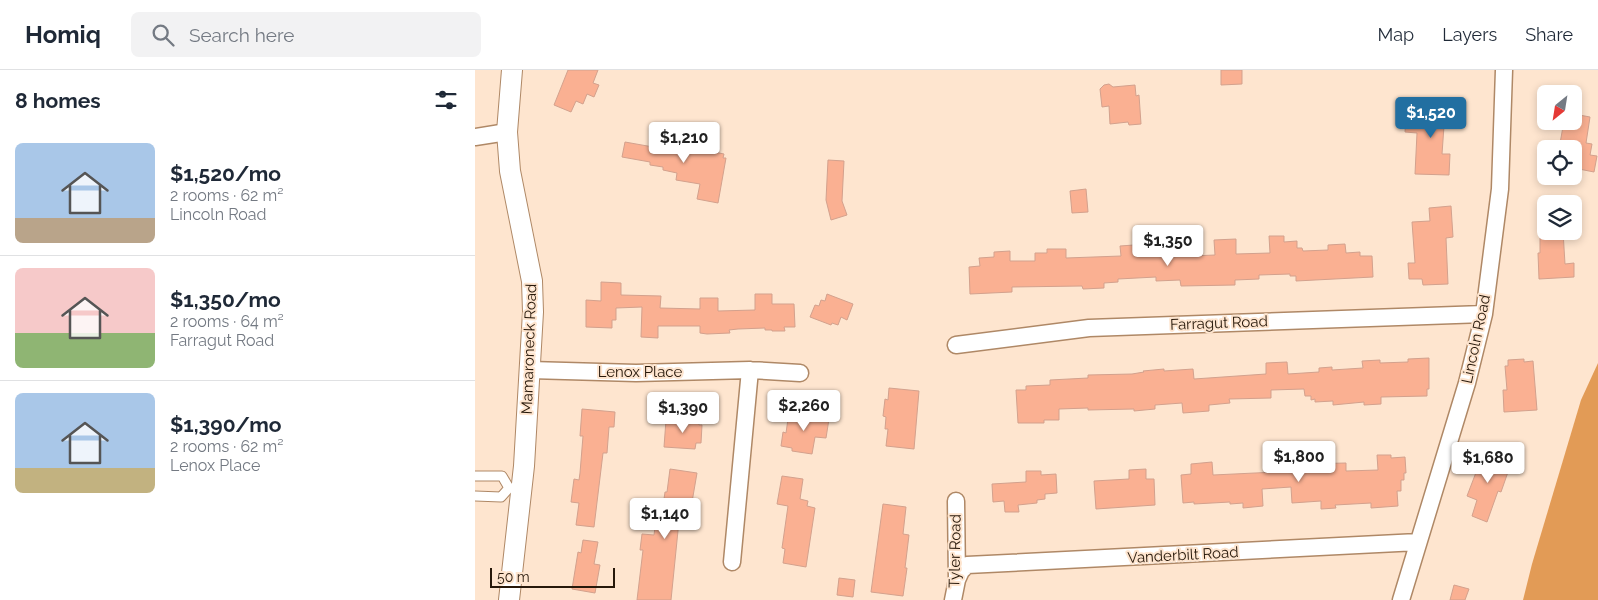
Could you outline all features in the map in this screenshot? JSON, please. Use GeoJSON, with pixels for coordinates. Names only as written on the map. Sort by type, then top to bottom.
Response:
{"type":"FeatureCollection","features":[{"type":"Feature","properties":{"kind":"street","name":"Mamaroneck Road"},"geometry":{"type":"LineString","coordinates":[[509,600],[515,488],[530,370],[533,312],[532,281],[510,172],[507,132],[512,70]]}},
{"type":"Feature","properties":{"kind":"street","name":"Lincoln Road"},"geometry":{"type":"LineString","coordinates":[[1401,600],[1467,383],[1484,314],[1500,189],[1504,70]]}},
{"type":"Feature","properties":{"kind":"street"},"geometry":{"type":"LineString","coordinates":[[475,137],[507,132]]}},
{"type":"Feature","properties":{"kind":"street","name":"Farragut Road"},"geometry":{"type":"LineString","coordinates":[[955,345],[1089,328],[1484,314]]}},
{"type":"Feature","properties":{"kind":"street","name":"Lenox Place"},"geometry":{"type":"LineString","coordinates":[[530,370],[637,373],[749,370],[800,373]]}},
{"type":"Feature","properties":{"kind":"street"},"geometry":{"type":"LineString","coordinates":[[732,562],[749,370]]}},
{"type":"Feature","properties":{"kind":"street","name":"Tyler Road"},"geometry":{"type":"LineString","coordinates":[[953,600],[957,580],[956,501]]}},
{"type":"Feature","properties":{"kind":"street","name":"Vanderbilt Road"},"geometry":{"type":"LineString","coordinates":[[957,580],[961,571],[967,565],[1418,542]]}},
{"type":"Feature","properties":{"kind":"lane"},"geometry":{"type":"LineString","coordinates":[[475,476],[502,476],[515,488],[501,497],[475,496]]}},
{"type":"Feature","properties":{"kind":"shaded area"},"geometry":{"type":"Polygon","coordinates":[[[1598,363],[1598,600],[1523,600],[1581,400],[1598,363]]]}},
{"type":"Feature","properties":{"kind":"building"},"geometry":{"type":"Polygon","coordinates":[[[568,70],[598,70],[593,83],[599,85],[594,97],[587,94],[583,104],[576,101],[571,112],[554,105],[568,70]]]}},
{"type":"Feature","properties":{"kind":"building"},"geometry":{"type":"Polygon","coordinates":[[[1221,70],[1242,70],[1242,84],[1221,85],[1221,70]]]}},
{"type":"Feature","properties":{"kind":"building"},"geometry":{"type":"Polygon","coordinates":[[[1109,84],[1113,87],[1135,85],[1136,96],[1139,95],[1141,124],[1129,125],[1128,122],[1110,124],[1109,106],[1102,107],[1100,89],[1104,85],[1109,84]]]}},
{"type":"Feature","properties":{"kind":"building"},"geometry":{"type":"Polygon","coordinates":[[[1426,104],[1452,105],[1451,127],[1444,126],[1442,154],[1450,154],[1449,175],[1415,174],[1417,133],[1405,132],[1406,116],[1425,117],[1426,104]]]}},
{"type":"Feature","properties":{"kind":"building"},"geometry":{"type":"Polygon","coordinates":[[[1583,116],[1590,117],[1586,143],[1592,144],[1590,155],[1597,156],[1594,172],[1582,170],[1582,140],[1561,140],[1562,130],[1583,130],[1583,116]]]}},
{"type":"Feature","properties":{"kind":"building"},"geometry":{"type":"Polygon","coordinates":[[[656,137],[696,143],[695,148],[724,154],[723,158],[726,158],[718,203],[697,199],[700,184],[676,180],[677,173],[663,170],[663,167],[650,165],[650,162],[622,157],[625,142],[653,147],[656,137]]]}},
{"type":"Feature","properties":{"kind":"building"},"geometry":{"type":"Polygon","coordinates":[[[828,160],[844,161],[842,201],[847,215],[831,220],[826,200],[828,160]]]}},
{"type":"Feature","properties":{"kind":"building"},"geometry":{"type":"Polygon","coordinates":[[[1086,189],[1088,212],[1072,213],[1070,191],[1086,189]]]}},
{"type":"Feature","properties":{"kind":"building"},"geometry":{"type":"Polygon","coordinates":[[[1451,206],[1453,237],[1446,238],[1448,284],[1423,285],[1422,279],[1409,279],[1408,263],[1415,263],[1412,222],[1430,221],[1429,208],[1451,206]]]}},
{"type":"Feature","properties":{"kind":"building"},"geometry":{"type":"Polygon","coordinates":[[[1269,236],[1284,236],[1284,242],[1297,241],[1297,248],[1302,248],[1303,251],[1328,250],[1328,245],[1345,244],[1346,253],[1360,252],[1360,256],[1372,256],[1373,277],[1296,281],[1296,276],[1290,276],[1290,274],[1259,275],[1259,279],[1235,280],[1235,285],[1181,286],[1180,280],[1156,281],[1156,277],[1118,279],[1118,282],[1104,283],[1104,288],[1083,289],[1082,286],[1012,287],[1012,292],[970,294],[969,267],[980,266],[979,258],[994,257],[994,252],[1010,251],[1010,261],[1035,261],[1035,253],[1047,253],[1047,249],[1066,249],[1066,258],[1121,256],[1120,246],[1134,245],[1134,249],[1167,247],[1167,257],[1215,255],[1214,240],[1236,239],[1236,254],[1270,253],[1269,236]]]}},
{"type":"Feature","properties":{"kind":"building"},"geometry":{"type":"Polygon","coordinates":[[[1540,240],[1564,240],[1565,264],[1574,263],[1574,277],[1539,279],[1538,253],[1540,253],[1540,240]]]}},
{"type":"Feature","properties":{"kind":"building"},"geometry":{"type":"Polygon","coordinates":[[[601,282],[621,283],[621,295],[661,296],[660,308],[700,309],[700,298],[718,298],[718,311],[755,310],[755,294],[772,294],[772,304],[794,304],[795,327],[784,327],[785,331],[765,330],[765,328],[738,329],[729,330],[730,333],[707,334],[700,333],[700,326],[658,326],[658,338],[641,337],[642,307],[616,308],[616,320],[612,320],[612,328],[586,327],[586,300],[601,301],[601,282]]]}},
{"type":"Feature","properties":{"kind":"building"},"geometry":{"type":"Polygon","coordinates":[[[827,294],[853,304],[847,320],[841,317],[838,325],[832,323],[831,325],[810,317],[815,305],[819,306],[821,300],[825,301],[827,294]]]}},
{"type":"Feature","properties":{"kind":"building"},"geometry":{"type":"Polygon","coordinates":[[[1429,358],[1429,389],[1427,389],[1427,396],[1381,397],[1381,404],[1364,405],[1364,402],[1333,405],[1333,401],[1315,402],[1315,399],[1311,400],[1311,396],[1305,396],[1304,389],[1271,390],[1271,398],[1229,399],[1230,403],[1209,405],[1209,411],[1183,413],[1182,403],[1155,405],[1155,409],[1134,411],[1134,409],[1059,409],[1059,420],[1044,420],[1044,423],[1018,423],[1016,390],[1026,390],[1026,386],[1050,385],[1050,380],[1088,378],[1088,375],[1132,374],[1164,369],[1164,371],[1193,369],[1194,379],[1266,374],[1266,363],[1287,362],[1288,374],[1319,372],[1319,368],[1332,367],[1332,370],[1363,368],[1362,361],[1380,360],[1380,363],[1408,362],[1408,359],[1429,358]]]}},
{"type":"Feature","properties":{"kind":"building"},"geometry":{"type":"Polygon","coordinates":[[[1524,359],[1524,362],[1533,361],[1537,410],[1504,412],[1503,390],[1507,390],[1505,366],[1508,366],[1508,360],[1524,359]]]}},
{"type":"Feature","properties":{"kind":"building"},"geometry":{"type":"Polygon","coordinates":[[[889,388],[919,391],[914,449],[886,446],[888,429],[885,429],[886,417],[883,416],[885,399],[888,400],[889,388]]]}},
{"type":"Feature","properties":{"kind":"building"},"geometry":{"type":"Polygon","coordinates":[[[582,409],[615,412],[614,427],[609,427],[607,453],[603,453],[594,527],[576,525],[579,503],[571,502],[574,479],[579,480],[580,473],[583,436],[580,436],[582,409]]]}},
{"type":"Feature","properties":{"kind":"building"},"geometry":{"type":"Polygon","coordinates":[[[789,412],[829,419],[826,438],[815,437],[812,454],[792,451],[792,448],[781,446],[783,432],[786,433],[789,412]]]}},
{"type":"Feature","properties":{"kind":"building"},"geometry":{"type":"Polygon","coordinates":[[[672,419],[699,421],[699,425],[702,425],[701,443],[696,443],[695,449],[664,447],[666,420],[672,421],[672,419]]]}},
{"type":"Feature","properties":{"kind":"building"},"geometry":{"type":"Polygon","coordinates":[[[1493,446],[1507,451],[1501,469],[1508,472],[1501,492],[1498,491],[1487,522],[1472,516],[1477,500],[1467,496],[1480,462],[1487,464],[1493,446]]]}},
{"type":"Feature","properties":{"kind":"building"},"geometry":{"type":"Polygon","coordinates":[[[1303,452],[1304,464],[1346,463],[1346,471],[1378,470],[1377,455],[1391,455],[1391,458],[1405,457],[1406,473],[1404,473],[1404,480],[1401,480],[1401,491],[1397,491],[1398,506],[1371,508],[1371,503],[1335,505],[1336,508],[1321,509],[1321,501],[1292,503],[1291,487],[1262,489],[1263,506],[1243,508],[1243,503],[1230,504],[1230,502],[1183,503],[1181,475],[1191,474],[1191,464],[1212,462],[1213,475],[1276,472],[1274,454],[1303,452]]]}},
{"type":"Feature","properties":{"kind":"building"},"geometry":{"type":"Polygon","coordinates":[[[670,469],[697,473],[692,502],[681,501],[671,600],[637,600],[643,550],[640,550],[642,534],[654,535],[656,520],[661,520],[670,469]]]}},
{"type":"Feature","properties":{"kind":"building"},"geometry":{"type":"Polygon","coordinates":[[[1146,469],[1146,479],[1154,479],[1155,505],[1096,509],[1094,481],[1129,479],[1129,470],[1146,469]]]}},
{"type":"Feature","properties":{"kind":"building"},"geometry":{"type":"Polygon","coordinates":[[[1026,471],[1041,471],[1041,475],[1056,474],[1057,493],[1045,494],[1045,499],[1037,500],[1037,503],[1018,505],[1019,512],[1005,512],[1004,501],[993,502],[992,484],[1026,482],[1026,471]]]}},
{"type":"Feature","properties":{"kind":"building"},"geometry":{"type":"Polygon","coordinates":[[[782,476],[803,479],[800,499],[808,501],[807,506],[815,508],[806,567],[783,563],[785,549],[782,548],[788,506],[777,504],[782,476]]]}},
{"type":"Feature","properties":{"kind":"building"},"geometry":{"type":"Polygon","coordinates":[[[883,504],[906,507],[903,534],[909,535],[903,596],[871,592],[883,504]]]}},
{"type":"Feature","properties":{"kind":"building"},"geometry":{"type":"Polygon","coordinates":[[[583,540],[598,542],[594,564],[600,565],[595,593],[572,589],[578,552],[581,553],[583,540]]]}},
{"type":"Feature","properties":{"kind":"building"},"geometry":{"type":"Polygon","coordinates":[[[839,578],[855,580],[853,597],[837,595],[839,578]]]}},
{"type":"Feature","properties":{"kind":"building"},"geometry":{"type":"Polygon","coordinates":[[[1454,585],[1469,589],[1465,600],[1450,600],[1454,585]]]}}]}
